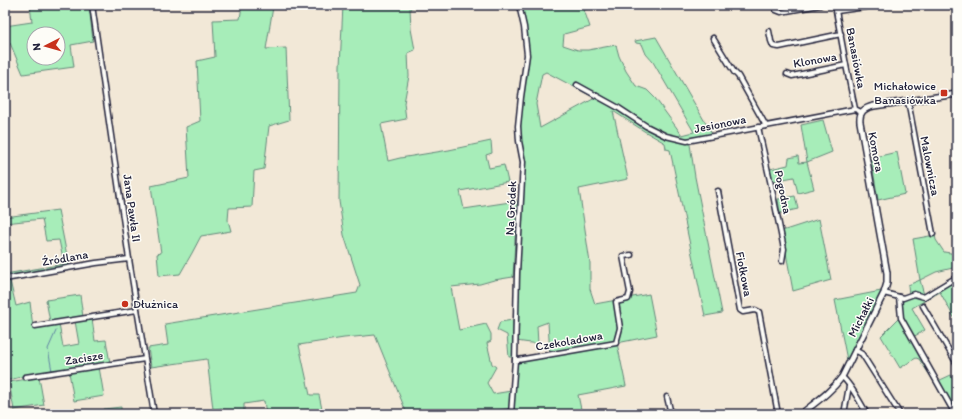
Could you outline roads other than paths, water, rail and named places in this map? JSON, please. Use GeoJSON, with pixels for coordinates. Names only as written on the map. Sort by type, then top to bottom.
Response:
{"type":"FeatureCollection","features":[{"type":"Feature","properties":{"kind":"street","name":"Jana Pawła II"},"geometry":{"type":"LineString","coordinates":[[92,5],[129,259],[154,414]]}},
{"type":"Feature","properties":{"kind":"street","name":"Na Gródek"},"geometry":{"type":"LineString","coordinates":[[511,414],[515,360],[517,273],[523,162],[518,126],[527,55],[520,5]]}},
{"type":"Feature","properties":{"kind":"street"},"geometry":{"type":"LineString","coordinates":[[774,5],[776,10],[781,12],[820,5]]}},
{"type":"Feature","properties":{"kind":"street","name":"Banasiówka"},"geometry":{"type":"LineString","coordinates":[[836,5],[846,65],[856,109]]}},
{"type":"Feature","properties":{"kind":"street"},"geometry":{"type":"LineString","coordinates":[[837,12],[879,5]]}},
{"type":"Feature","properties":{"kind":"street"},"geometry":{"type":"LineString","coordinates":[[769,31],[773,46],[779,47],[841,34]]}},
{"type":"Feature","properties":{"kind":"street"},"geometry":{"type":"LineString","coordinates":[[713,38],[738,76],[766,126]]}},
{"type":"Feature","properties":{"kind":"street","name":"Klonowa"},"geometry":{"type":"LineString","coordinates":[[787,74],[792,76],[846,65]]}},
{"type":"Feature","properties":{"kind":"street","name":"Jesionowa"},"geometry":{"type":"LineString","coordinates":[[577,85],[617,107],[646,126],[666,136],[687,141],[856,109]]}},
{"type":"Feature","properties":{"kind":"street"},"geometry":{"type":"LineString","coordinates":[[856,109],[861,112],[868,107],[957,94]]}},
{"type":"Feature","properties":{"kind":"street","name":"Malownicza"},"geometry":{"type":"LineString","coordinates":[[908,101],[933,234]]}},
{"type":"Feature","properties":{"kind":"street","name":"Komora"},"geometry":{"type":"LineString","coordinates":[[861,112],[860,122],[887,273],[887,283],[884,293]]}},
{"type":"Feature","properties":{"kind":"street","name":"Pogodna"},"geometry":{"type":"LineString","coordinates":[[758,127],[772,185],[784,249],[782,261]]}},
{"type":"Feature","properties":{"kind":"street","name":"Fiołkowa"},"geometry":{"type":"LineString","coordinates":[[718,191],[740,310],[743,312],[755,310],[759,312],[778,414]]}},
{"type":"Feature","properties":{"kind":"street","name":"Czekoladowa"},"geometry":{"type":"LineString","coordinates":[[515,360],[616,343],[620,328],[616,302],[628,299],[630,292],[623,256],[631,254]]}},
{"type":"Feature","properties":{"kind":"street","name":"Źródlana"},"geometry":{"type":"LineString","coordinates":[[5,279],[129,259]]}},
{"type":"Feature","properties":{"kind":"street"},"geometry":{"type":"LineString","coordinates":[[884,293],[903,298],[914,294],[924,297],[957,277]]}},
{"type":"Feature","properties":{"kind":"street","name":"Michałki"},"geometry":{"type":"LineString","coordinates":[[801,414],[828,393],[842,377],[884,293]]}},
{"type":"Feature","properties":{"kind":"street"},"geometry":{"type":"LineString","coordinates":[[899,297],[901,318],[955,414]]}},
{"type":"Feature","properties":{"kind":"street"},"geometry":{"type":"LineString","coordinates":[[923,306],[957,364]]}},
{"type":"Feature","properties":{"kind":"street"},"geometry":{"type":"LineString","coordinates":[[35,326],[137,310]]}},
{"type":"Feature","properties":{"kind":"street"},"geometry":{"type":"LineString","coordinates":[[855,350],[862,354],[900,414]]}},
{"type":"Feature","properties":{"kind":"street","name":"Zacisze"},"geometry":{"type":"LineString","coordinates":[[25,378],[145,359]]}},
{"type":"Feature","properties":{"kind":"street"},"geometry":{"type":"LineString","coordinates":[[842,377],[845,379],[868,414]]}},
{"type":"Feature","properties":{"kind":"street"},"geometry":{"type":"LineString","coordinates":[[844,414],[849,386]]}},
{"type":"Feature","properties":{"kind":"street"},"geometry":{"type":"LineString","coordinates":[[667,397],[671,414]]}},
{"type":"Feature","properties":{"kind":"waterway"},"geometry":{"type":"LineString","coordinates":[[52,371],[48,349],[56,331]]}},
{"type":"Feature","properties":{"kind":"place","name":"Michałowice Banasiówka"},"geometry":{"type":"Point","coordinates":[944,93]}},
{"type":"Feature","properties":{"kind":"place","name":"Dłużnica"},"geometry":{"type":"Point","coordinates":[125,304]}}]}
